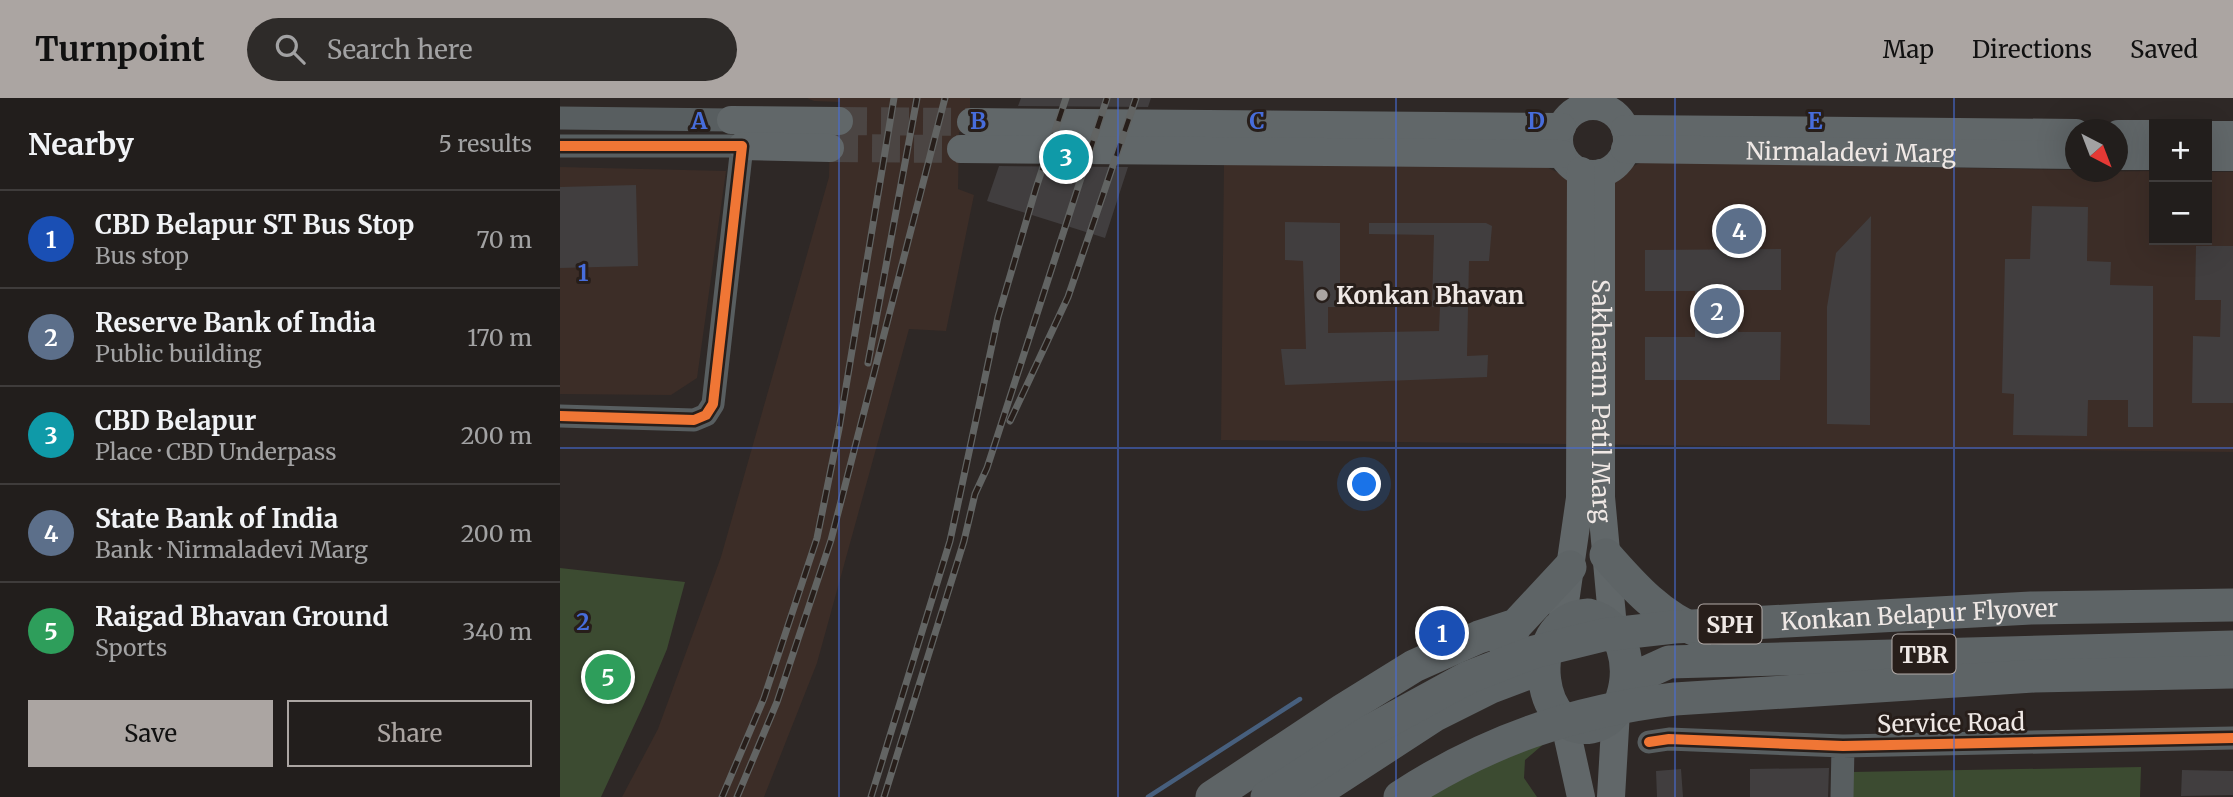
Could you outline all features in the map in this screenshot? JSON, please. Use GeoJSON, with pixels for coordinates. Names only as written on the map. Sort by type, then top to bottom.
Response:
{"type":"FeatureCollection","features":[{"type":"Feature","properties":{"kind":"highway"},"geometry":{"type":"LineString","coordinates":[[1606,555],[1632,585],[1661,611],[1695,630],[1731,642]]}},
{"type":"Feature","properties":{"kind":"highway"},"geometry":{"type":"LineString","coordinates":[[1491,687],[1499,656],[1516,625],[1570,567]]}},
{"type":"Feature","properties":{"kind":"highway","name":"Konkan Belapur Flyover"},"geometry":{"type":"LineString","coordinates":[[1267,797],[1370,731],[1467,678],[1534,652],[1603,635],[1674,626],[2031,608],[2233,605]]}},
{"type":"Feature","properties":{"kind":"highway"},"geometry":{"type":"LineString","coordinates":[[1557,710],[1546,687],[1544,667],[1547,650],[1564,615]]}},
{"type":"Feature","properties":{"kind":"highway","name":"TBR"},"geometry":{"type":"LineString","coordinates":[[1564,615],[1588,615],[1614,622],[1643,643],[2233,629]]}},
{"type":"Feature","properties":{"kind":"highway"},"geometry":{"type":"LineString","coordinates":[[1614,622],[1626,664],[1620,701]]}},
{"type":"Feature","properties":{"kind":"highway"},"geometry":{"type":"LineString","coordinates":[[1212,797],[1414,666],[1516,625]]}},
{"type":"Feature","properties":{"kind":"highway","name":"TBR"},"geometry":{"type":"LineString","coordinates":[[1557,710],[1579,727],[1604,723],[1647,671],[1669,662],[2233,647]]}},
{"type":"Feature","properties":{"kind":"highway"},"geometry":{"type":"LineString","coordinates":[[1309,797],[1435,715],[1491,687],[1544,667]]}},
{"type":"Feature","properties":{"kind":"highway"},"geometry":{"type":"LineString","coordinates":[[1400,797],[1500,742],[1569,719],[1639,703],[2034,676],[2233,672]]}},
{"type":"Feature","properties":{"kind":"highway"},"geometry":{"type":"LineString","coordinates":[[1342,797],[1444,731],[1506,701],[1532,695],[1557,710]]}},
{"type":"Feature","properties":{"kind":"main road"},"geometry":{"type":"LineString","coordinates":[[971,122],[1168,137],[1576,156],[1616,164],[1625,139],[1613,113],[1594,103],[1570,115],[1576,156]]}},
{"type":"Feature","properties":{"kind":"main road"},"geometry":{"type":"LineString","coordinates":[[830,148],[742,146],[744,109],[839,121]]}},
{"type":"Feature","properties":{"kind":"main road","name":"Nirmaladevi Marg"},"geometry":{"type":"LineString","coordinates":[[1625,139],[2065,133]]}},
{"type":"Feature","properties":{"kind":"main road"},"geometry":{"type":"LineString","coordinates":[[2128,134],[2149,134]]}},
{"type":"Feature","properties":{"kind":"main road"},"geometry":{"type":"LineString","coordinates":[[2212,135],[2233,135]]}},
{"type":"Feature","properties":{"kind":"main road"},"geometry":{"type":"LineString","coordinates":[[961,149],[1168,137]]}},
{"type":"Feature","properties":{"kind":"main road","name":"Nirmaladevi Marg"},"geometry":{"type":"LineString","coordinates":[[1625,139],[2065,155]]}},
{"type":"Feature","properties":{"kind":"main road","name":"Sakharam Patil Marg"},"geometry":{"type":"LineString","coordinates":[[1576,156],[1601,498],[1614,622]]}},
{"type":"Feature","properties":{"kind":"main road","name":"Sakharam Patil Marg"},"geometry":{"type":"LineString","coordinates":[[1564,615],[1580,498],[1576,156]]}},
{"type":"Feature","properties":{"kind":"main road"},"geometry":{"type":"LineString","coordinates":[[2128,156],[2149,156]]}},
{"type":"Feature","properties":{"kind":"main road"},"geometry":{"type":"LineString","coordinates":[[2212,157],[2233,157]]}},
{"type":"Feature","properties":{"kind":"main road"},"geometry":{"type":"LineString","coordinates":[[1611,797],[1620,701]]}},
{"type":"Feature","properties":{"kind":"main road"},"geometry":{"type":"LineString","coordinates":[[1557,710],[1581,797]]}},
{"type":"Feature","properties":{"kind":"street"},"geometry":{"type":"LineString","coordinates":[[560,118],[744,109]]}},
{"type":"Feature","properties":{"kind":"street"},"geometry":{"type":"LineString","coordinates":[[560,146],[742,146],[713,404],[706,415],[694,420],[560,416]]}},
{"type":"Feature","properties":{"kind":"street","name":"Service Road"},"geometry":{"type":"LineString","coordinates":[[1659,741],[1843,746],[2233,738]]}},
{"type":"Feature","properties":{"kind":"street"},"geometry":{"type":"LineString","coordinates":[[1842,797],[1843,746]]}},
{"type":"Feature","properties":{"kind":"shaded area"},"geometry":{"type":"Polygon","coordinates":[[[807,98],[970,98],[970,132],[959,132],[958,189],[974,195],[946,331],[909,329],[817,663],[764,797],[622,797],[658,729],[721,557],[829,177],[830,136],[839,134],[840,102],[814,101],[807,98]]]}},
{"type":"Feature","properties":{"kind":"shaded area"},"geometry":{"type":"Polygon","coordinates":[[[1642,162],[2065,170],[2065,182],[2128,182],[2128,171],[2149,171],[2149,245],[2212,245],[2212,172],[2233,172],[2233,452],[1221,440],[1224,164],[1546,167],[1581,183],[1601,182],[1642,162]]]}},
{"type":"Feature","properties":{"kind":"shaded area"},"geometry":{"type":"Polygon","coordinates":[[[560,167],[726,171],[697,378],[671,395],[560,394],[560,167]]]}},
{"type":"Feature","properties":{"kind":"green space"},"geometry":{"type":"Polygon","coordinates":[[[560,568],[685,582],[667,649],[601,797],[560,797],[560,568]]]}},
{"type":"Feature","properties":{"kind":"green space"},"geometry":{"type":"Polygon","coordinates":[[[1553,736],[1525,760],[1524,778],[1537,797],[1428,797],[1462,776],[1553,736]]]}},
{"type":"Feature","properties":{"kind":"green space"},"geometry":{"type":"Polygon","coordinates":[[[2141,767],[2140,797],[1851,797],[1852,772],[2141,767]]]}},
{"type":"Feature","properties":{"kind":"building"},"geometry":{"type":"Polygon","coordinates":[[[1021,98],[1151,98],[1148,107],[1018,106],[1021,98]]]}},
{"type":"Feature","properties":{"kind":"building"},"geometry":{"type":"Polygon","coordinates":[[[999,166],[1128,167],[1105,238],[987,201],[999,166]]]}},
{"type":"Feature","properties":{"kind":"building"},"geometry":{"type":"Polygon","coordinates":[[[636,185],[638,266],[560,268],[560,187],[636,185]]]}},
{"type":"Feature","properties":{"kind":"building"},"geometry":{"type":"Polygon","coordinates":[[[2032,206],[2088,207],[2087,261],[2111,262],[2110,285],[2153,286],[2153,427],[2128,427],[2128,400],[2088,400],[2087,436],[2013,435],[2014,394],[2002,393],[2005,259],[2030,259],[2032,206]]]}},
{"type":"Feature","properties":{"kind":"building"},"geometry":{"type":"Polygon","coordinates":[[[1871,216],[1870,425],[1827,424],[1827,307],[1836,253],[1871,216]]]}},
{"type":"Feature","properties":{"kind":"building","name":"Konkan Bhavan"},"geometry":{"type":"Polygon","coordinates":[[[1285,222],[1340,223],[1340,307],[1328,307],[1328,333],[1439,331],[1440,306],[1432,307],[1434,235],[1369,234],[1369,223],[1486,223],[1492,226],[1489,261],[1469,261],[1467,356],[1488,355],[1487,377],[1285,385],[1281,349],[1306,349],[1303,261],[1285,260],[1285,222]]]}},
{"type":"Feature","properties":{"kind":"building"},"geometry":{"type":"Polygon","coordinates":[[[2196,246],[2233,246],[2233,403],[2192,403],[2193,336],[2220,337],[2221,300],[2195,300],[2196,246]]]}},
{"type":"Feature","properties":{"kind":"building"},"geometry":{"type":"Polygon","coordinates":[[[1781,249],[1781,290],[1738,290],[1738,332],[1781,332],[1780,380],[1645,380],[1645,337],[1695,337],[1695,291],[1645,291],[1645,250],[1781,249]]]}},
{"type":"Feature","properties":{"kind":"building"},"geometry":{"type":"Polygon","coordinates":[[[1829,768],[1828,797],[1750,797],[1750,769],[1829,768]]]}},
{"type":"Feature","properties":{"kind":"building"},"geometry":{"type":"Polygon","coordinates":[[[1681,769],[1683,797],[1657,797],[1656,771],[1681,769]]]}},
{"type":"Feature","properties":{"kind":"building"},"geometry":{"type":"Polygon","coordinates":[[[2182,770],[2233,771],[2233,795],[2181,796],[2182,770]]]}},
{"type":"Feature","properties":{"kind":"waterway"},"geometry":{"type":"LineString","coordinates":[[1148,797],[1300,699]]}},
{"type":"Feature","properties":{"kind":"tunnel"},"geometry":{"type":"LineString","coordinates":[[839,121],[971,122]]}},
{"type":"Feature","properties":{"kind":"tunnel"},"geometry":{"type":"LineString","coordinates":[[830,148],[961,149]]}},
{"type":"Feature","properties":{"kind":"railway"},"geometry":{"type":"LineString","coordinates":[[722,797],[764,698],[817,538],[839,429],[894,98]]}},
{"type":"Feature","properties":{"kind":"railway"},"geometry":{"type":"LineString","coordinates":[[868,363],[917,98]]}},
{"type":"Feature","properties":{"kind":"railway"},"geometry":{"type":"LineString","coordinates":[[737,797],[777,702],[831,540],[945,98]]}},
{"type":"Feature","properties":{"kind":"railway"},"geometry":{"type":"LineString","coordinates":[[871,797],[950,541],[998,317],[1066,98]]}},
{"type":"Feature","properties":{"kind":"railway"},"geometry":{"type":"LineString","coordinates":[[884,797],[964,541],[975,494],[987,468],[1107,98]]}},
{"type":"Feature","properties":{"kind":"railway"},"geometry":{"type":"LineString","coordinates":[[1010,421],[1068,297],[1136,98]]}},
{"type":"Feature","properties":{"kind":"cycle path"},"geometry":{"type":"LineString","coordinates":[[560,146],[742,146],[713,404],[706,415],[694,420],[560,416]]}},
{"type":"Feature","properties":{"kind":"cycle path"},"geometry":{"type":"LineString","coordinates":[[1649,742],[1669,739],[1843,746],[2233,738]]}},
{"type":"Feature","properties":{"kind":"place","name":"CBD Belapur"},"geometry":{"type":"Point","coordinates":[1066,157]}},
{"type":"Feature","properties":{"kind":"place","name":"State Bank of India"},"geometry":{"type":"Point","coordinates":[1739,231]}},
{"type":"Feature","properties":{"kind":"place","name":"Konkan Bhavan"},"geometry":{"type":"Point","coordinates":[1322,295]}},
{"type":"Feature","properties":{"kind":"place","name":"Reserve Bank of India"},"geometry":{"type":"Point","coordinates":[1717,311]}},
{"type":"Feature","properties":{"kind":"place","name":"CBD Belapur ST Bus Stop"},"geometry":{"type":"Point","coordinates":[1442,633]}},
{"type":"Feature","properties":{"kind":"place","name":"Raigad Bhavan Ground"},"geometry":{"type":"Point","coordinates":[608,677]}}]}
